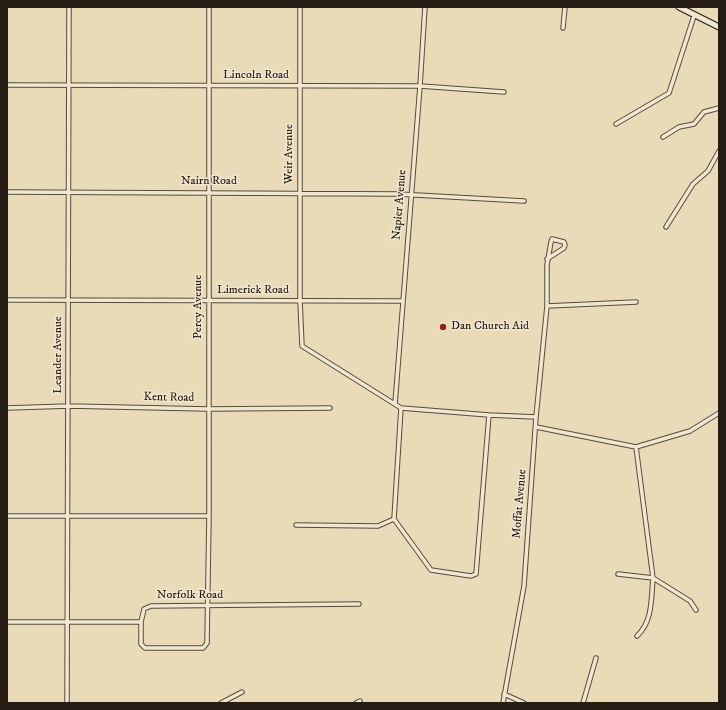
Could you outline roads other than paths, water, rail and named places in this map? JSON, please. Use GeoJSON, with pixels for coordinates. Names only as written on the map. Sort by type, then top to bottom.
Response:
{"type":"FeatureCollection","features":[{"type":"Feature","properties":{"kind":"main road"},"geometry":{"type":"LineString","coordinates":[[679,7],[694,16],[719,27]]}},
{"type":"Feature","properties":{"kind":"street","name":"Leander Avenue"},"geometry":{"type":"LineString","coordinates":[[67,703],[69,7]]}},
{"type":"Feature","properties":{"kind":"street","name":"Percy Avenue"},"geometry":{"type":"LineString","coordinates":[[141,622],[142,644],[145,648],[203,648],[207,643],[209,516],[208,7]]}},
{"type":"Feature","properties":{"kind":"street","name":"Weir Avenue"},"geometry":{"type":"LineString","coordinates":[[300,7],[301,343],[303,348],[395,404]]}},
{"type":"Feature","properties":{"kind":"street","name":"Napier Avenue"},"geometry":{"type":"LineString","coordinates":[[395,404],[425,7]]}},
{"type":"Feature","properties":{"kind":"street"},"geometry":{"type":"LineString","coordinates":[[563,28],[565,7]]}},
{"type":"Feature","properties":{"kind":"street"},"geometry":{"type":"LineString","coordinates":[[616,124],[669,93],[694,16]]}},
{"type":"Feature","properties":{"kind":"street","name":"Lincoln Road"},"geometry":{"type":"LineString","coordinates":[[7,84],[300,87],[420,86],[504,92]]}},
{"type":"Feature","properties":{"kind":"street"},"geometry":{"type":"LineString","coordinates":[[663,137],[679,127],[694,124],[704,112],[719,108]]}},
{"type":"Feature","properties":{"kind":"street"},"geometry":{"type":"LineString","coordinates":[[666,227],[693,184],[708,171],[719,151]]}},
{"type":"Feature","properties":{"kind":"street","name":"Nairn Road"},"geometry":{"type":"LineString","coordinates":[[7,192],[410,194],[524,201]]}},
{"type":"Feature","properties":{"kind":"street","name":"Moffat Avenue"},"geometry":{"type":"LineString","coordinates":[[502,703],[524,586],[536,417],[547,306],[547,259],[552,239],[564,242],[564,248],[547,259]]}},
{"type":"Feature","properties":{"kind":"street","name":"Limerick Road"},"geometry":{"type":"LineString","coordinates":[[7,300],[402,301]]}},
{"type":"Feature","properties":{"kind":"street"},"geometry":{"type":"LineString","coordinates":[[547,306],[636,302]]}},
{"type":"Feature","properties":{"kind":"street"},"geometry":{"type":"LineString","coordinates":[[395,404],[401,408],[536,417]]}},
{"type":"Feature","properties":{"kind":"street","name":"Kent Road"},"geometry":{"type":"LineString","coordinates":[[7,408],[69,406],[208,409],[330,408]]}},
{"type":"Feature","properties":{"kind":"street"},"geometry":{"type":"LineString","coordinates":[[401,408],[394,519],[431,570],[473,576],[477,571],[488,415]]}},
{"type":"Feature","properties":{"kind":"street"},"geometry":{"type":"LineString","coordinates":[[536,427],[636,447],[690,432],[719,412]]}},
{"type":"Feature","properties":{"kind":"street"},"geometry":{"type":"LineString","coordinates":[[636,447],[653,578],[647,624],[637,636]]}},
{"type":"Feature","properties":{"kind":"street"},"geometry":{"type":"LineString","coordinates":[[7,516],[209,516]]}},
{"type":"Feature","properties":{"kind":"street"},"geometry":{"type":"LineString","coordinates":[[296,525],[378,526],[394,519]]}},
{"type":"Feature","properties":{"kind":"street"},"geometry":{"type":"LineString","coordinates":[[618,574],[653,578],[690,601],[696,610]]}},
{"type":"Feature","properties":{"kind":"street","name":"Norfolk Road"},"geometry":{"type":"LineString","coordinates":[[141,622],[144,609],[151,606],[359,604]]}},
{"type":"Feature","properties":{"kind":"street"},"geometry":{"type":"LineString","coordinates":[[7,622],[141,622]]}},
{"type":"Feature","properties":{"kind":"street"},"geometry":{"type":"LineString","coordinates":[[582,703],[596,658]]}},
{"type":"Feature","properties":{"kind":"street"},"geometry":{"type":"LineString","coordinates":[[221,703],[242,692]]}},
{"type":"Feature","properties":{"kind":"street"},"geometry":{"type":"LineString","coordinates":[[504,694],[524,703]]}},
{"type":"Feature","properties":{"kind":"street"},"geometry":{"type":"LineString","coordinates":[[356,703],[360,701]]}},
{"type":"Feature","properties":{"kind":"place","name":"Dan Church Aid"},"geometry":{"type":"Point","coordinates":[443,327]}}]}
